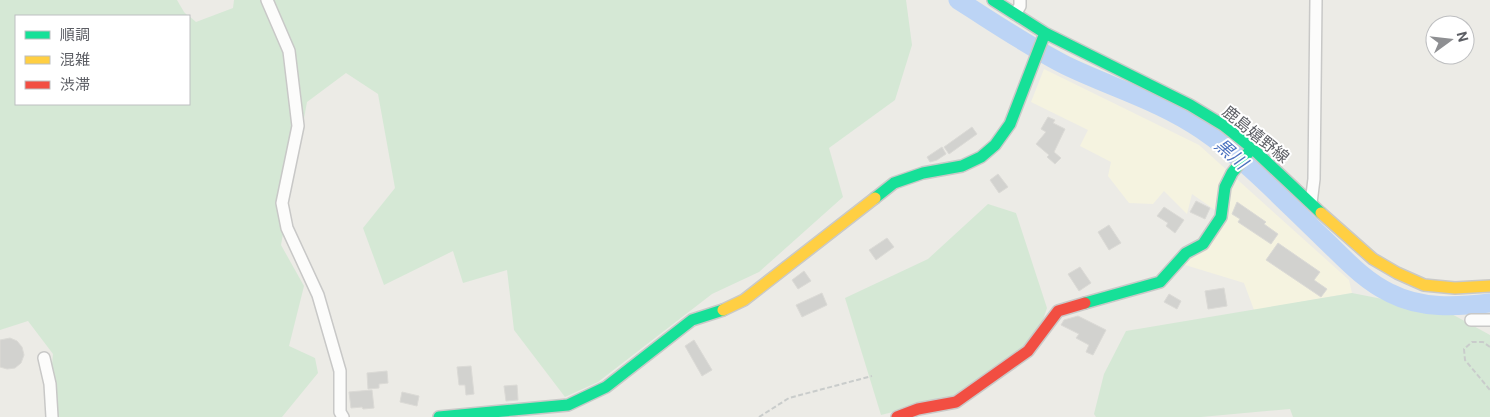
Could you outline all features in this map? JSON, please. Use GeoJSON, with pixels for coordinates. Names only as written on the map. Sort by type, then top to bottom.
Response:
{"type":"FeatureCollection","features":[{"type":"Feature","properties":{"kind":"street"},"geometry":{"type":"LineString","coordinates":[[267,0],[289,51],[298,126],[282,203],[286,228],[318,294],[340,371],[340,412],[343,417]]}},
{"type":"Feature","properties":{"kind":"street","name":"鹿島嬉野線"},"geometry":{"type":"LineString","coordinates":[[993,0],[1045,33],[1190,105],[1223,125],[1252,148],[1373,259],[1424,285],[1455,288],[1490,286]]}},
{"type":"Feature","properties":{"kind":"street"},"geometry":{"type":"LineString","coordinates":[[1015,14],[1020,6],[1020,0]]}},
{"type":"Feature","properties":{"kind":"street"},"geometry":{"type":"LineString","coordinates":[[1311,203],[1314,179],[1316,0]]}},
{"type":"Feature","properties":{"kind":"street"},"geometry":{"type":"LineString","coordinates":[[439,417],[568,405],[606,387],[692,320],[720,311],[744,300],[894,183],[923,173],[962,166],[981,157],[995,144],[1010,124],[1045,33]]}},
{"type":"Feature","properties":{"kind":"street"},"geometry":{"type":"LineString","coordinates":[[897,417],[918,409],[956,402],[1028,351],[1058,311],[1160,282],[1186,253],[1203,244],[1221,217],[1225,187],[1232,173],[1252,148]]}},
{"type":"Feature","properties":{"kind":"street"},"geometry":{"type":"LineString","coordinates":[[1472,320],[1490,320]]}},
{"type":"Feature","properties":{"kind":"street"},"geometry":{"type":"LineString","coordinates":[[44,358],[50,384],[52,417]]}},
{"type":"Feature","properties":{"kind":"path"},"geometry":{"type":"LineString","coordinates":[[1490,347],[1483,342],[1472,342],[1464,348],[1465,360],[1490,390]]}},
{"type":"Feature","properties":{"kind":"path"},"geometry":{"type":"LineString","coordinates":[[760,417],[789,398],[872,376]]}},
{"type":"Feature","properties":{"kind":"shaded area"},"geometry":{"type":"Polygon","coordinates":[[[1044,69],[1199,145],[1349,280],[1352,293],[1254,310],[1244,283],[1182,264],[1225,217],[1192,194],[1187,214],[1164,191],[1153,204],[1129,203],[1108,176],[1111,162],[1080,146],[1088,130],[1031,102],[1044,69]]]}},
{"type":"Feature","properties":{"kind":"green space"},"geometry":{"type":"Polygon","coordinates":[[[0,0],[177,0],[187,15],[15,15],[15,105],[190,105],[190,17],[196,22],[233,8],[234,0],[906,0],[912,45],[895,100],[829,148],[843,197],[759,272],[712,294],[598,382],[565,397],[514,330],[507,270],[463,283],[453,251],[384,285],[363,228],[395,188],[378,94],[346,73],[307,102],[281,245],[304,286],[289,346],[315,358],[318,373],[282,417],[47,417],[53,354],[28,321],[0,330],[0,0]]]}},
{"type":"Feature","properties":{"kind":"green space"},"geometry":{"type":"Polygon","coordinates":[[[988,204],[1016,213],[1047,308],[1041,326],[1024,349],[957,396],[881,415],[845,298],[928,259],[988,204]]]}},
{"type":"Feature","properties":{"kind":"green space"},"geometry":{"type":"Polygon","coordinates":[[[1352,293],[1448,312],[1490,335],[1490,417],[1293,417],[1290,409],[1201,417],[1096,417],[1094,414],[1104,374],[1126,331],[1352,293]]]}},
{"type":"Feature","properties":{"kind":"building"},"geometry":{"type":"Polygon","coordinates":[[[1048,117],[1055,120],[1053,123],[1065,129],[1054,152],[1061,158],[1055,164],[1047,157],[1049,155],[1036,144],[1046,132],[1041,129],[1048,117]]]}},
{"type":"Feature","properties":{"kind":"building"},"geometry":{"type":"Polygon","coordinates":[[[972,127],[977,134],[949,154],[944,147],[972,127]]]}},
{"type":"Feature","properties":{"kind":"building"},"geometry":{"type":"Polygon","coordinates":[[[942,147],[946,154],[930,162],[927,157],[942,147]]]}},
{"type":"Feature","properties":{"kind":"building"},"geometry":{"type":"Polygon","coordinates":[[[998,174],[1008,187],[999,193],[990,180],[998,174]]]}},
{"type":"Feature","properties":{"kind":"building"},"geometry":{"type":"Polygon","coordinates":[[[1196,201],[1210,208],[1205,219],[1190,212],[1196,201]]]}},
{"type":"Feature","properties":{"kind":"building"},"geometry":{"type":"Polygon","coordinates":[[[1237,202],[1266,222],[1264,224],[1278,234],[1271,244],[1238,222],[1240,219],[1232,214],[1237,202]]]}},
{"type":"Feature","properties":{"kind":"building"},"geometry":{"type":"Polygon","coordinates":[[[1164,207],[1184,220],[1175,233],[1166,226],[1168,223],[1157,216],[1164,207]]]}},
{"type":"Feature","properties":{"kind":"building"},"geometry":{"type":"Polygon","coordinates":[[[1109,225],[1121,243],[1109,250],[1098,232],[1109,225]]]}},
{"type":"Feature","properties":{"kind":"building"},"geometry":{"type":"Polygon","coordinates":[[[887,238],[894,247],[876,260],[869,250],[887,238]]]}},
{"type":"Feature","properties":{"kind":"building"},"geometry":{"type":"Polygon","coordinates":[[[1278,243],[1320,272],[1314,280],[1327,289],[1321,297],[1266,260],[1278,243]]]}},
{"type":"Feature","properties":{"kind":"building"},"geometry":{"type":"Polygon","coordinates":[[[1080,267],[1091,283],[1079,291],[1068,274],[1080,267]]]}},
{"type":"Feature","properties":{"kind":"building"},"geometry":{"type":"Polygon","coordinates":[[[804,271],[811,281],[798,289],[792,280],[804,271]]]}},
{"type":"Feature","properties":{"kind":"building"},"geometry":{"type":"Polygon","coordinates":[[[1224,288],[1227,306],[1208,309],[1205,291],[1224,288]]]}},
{"type":"Feature","properties":{"kind":"building"},"geometry":{"type":"Polygon","coordinates":[[[822,293],[827,305],[802,317],[796,305],[822,293]]]}},
{"type":"Feature","properties":{"kind":"building"},"geometry":{"type":"Polygon","coordinates":[[[1169,294],[1181,301],[1177,309],[1164,302],[1169,294]]]}},
{"type":"Feature","properties":{"kind":"building"},"geometry":{"type":"Polygon","coordinates":[[[1078,316],[1106,330],[1093,355],[1086,352],[1089,345],[1076,338],[1079,334],[1061,325],[1064,320],[1078,316]]]}},
{"type":"Feature","properties":{"kind":"building"},"geometry":{"type":"Polygon","coordinates":[[[10,338],[17,341],[22,347],[24,355],[21,363],[15,368],[7,369],[0,367],[0,340],[10,338]]]}},
{"type":"Feature","properties":{"kind":"building"},"geometry":{"type":"Polygon","coordinates":[[[694,340],[712,370],[702,376],[685,346],[694,340]]]}},
{"type":"Feature","properties":{"kind":"building"},"geometry":{"type":"Polygon","coordinates":[[[471,366],[474,394],[466,395],[465,385],[459,385],[457,367],[471,366]]]}},
{"type":"Feature","properties":{"kind":"building"},"geometry":{"type":"Polygon","coordinates":[[[387,371],[388,383],[379,384],[379,388],[368,389],[367,373],[387,371]]]}},
{"type":"Feature","properties":{"kind":"building"},"geometry":{"type":"Polygon","coordinates":[[[517,385],[518,400],[506,401],[504,386],[517,385]]]}},
{"type":"Feature","properties":{"kind":"building"},"geometry":{"type":"Polygon","coordinates":[[[372,390],[374,408],[351,408],[349,392],[372,390]]]}},
{"type":"Feature","properties":{"kind":"building"},"geometry":{"type":"Polygon","coordinates":[[[402,392],[419,396],[417,406],[400,402],[402,392]]]}},
{"type":"Feature","properties":{"kind":"waterway","name":"黒川"},"geometry":{"type":"LineString","coordinates":[[958,0],[1051,58],[1152,102],[1202,130],[1234,154],[1354,268],[1380,288],[1414,302],[1439,306],[1490,303]]}},
{"type":"Feature","properties":{"kind":"traffic: fast"},"geometry":{"type":"LineString","coordinates":[[993,0],[1045,33],[1190,105],[1223,125],[1252,148],[1321,213]]}},
{"type":"Feature","properties":{"kind":"traffic: fast"},"geometry":{"type":"LineString","coordinates":[[875,198],[894,183],[923,173],[962,166],[981,157],[995,145],[1010,124],[1045,33]]}},
{"type":"Feature","properties":{"kind":"traffic: fast"},"geometry":{"type":"LineString","coordinates":[[1085,303],[1160,282],[1186,253],[1203,244],[1221,217],[1225,187],[1232,173],[1252,148]]}},
{"type":"Feature","properties":{"kind":"traffic: fast"},"geometry":{"type":"LineString","coordinates":[[439,417],[568,405],[606,387],[692,320],[723,310]]}},
{"type":"Feature","properties":{"kind":"traffic: slow"},"geometry":{"type":"LineString","coordinates":[[723,310],[744,300],[875,198]]}},
{"type":"Feature","properties":{"kind":"traffic: slow"},"geometry":{"type":"LineString","coordinates":[[1321,213],[1373,259],[1397,273],[1424,285],[1455,288],[1490,286]]}},
{"type":"Feature","properties":{"kind":"traffic: jam"},"geometry":{"type":"LineString","coordinates":[[897,417],[918,409],[956,402],[1028,351],[1058,311],[1085,303]]}}]}
